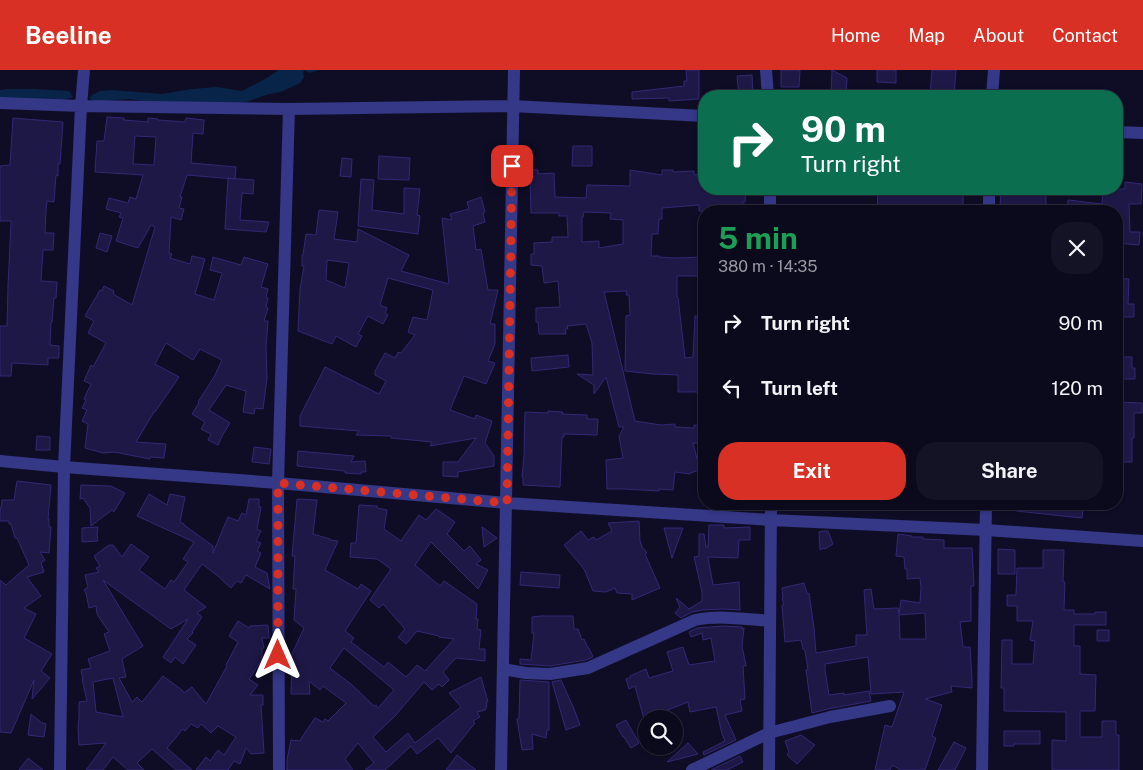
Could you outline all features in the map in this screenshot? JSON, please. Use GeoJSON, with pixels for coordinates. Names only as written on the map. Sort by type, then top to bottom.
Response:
{"type":"FeatureCollection","features":[{"type":"Feature","properties":{"kind":"street"},"geometry":{"type":"LineString","coordinates":[[60,770],[64,467],[84,70]]}},
{"type":"Feature","properties":{"kind":"street"},"geometry":{"type":"LineString","coordinates":[[501,770],[514,70]]}},
{"type":"Feature","properties":{"kind":"street"},"geometry":{"type":"LineString","coordinates":[[766,70],[768,90]]}},
{"type":"Feature","properties":{"kind":"street"},"geometry":{"type":"LineString","coordinates":[[992,90],[994,70]]}},
{"type":"Feature","properties":{"kind":"street"},"geometry":{"type":"LineString","coordinates":[[0,103],[289,109],[512,106],[698,116]]}},
{"type":"Feature","properties":{"kind":"street"},"geometry":{"type":"LineString","coordinates":[[279,770],[278,483],[289,109]]}},
{"type":"Feature","properties":{"kind":"street"},"geometry":{"type":"LineString","coordinates":[[1123,132],[1143,133]]}},
{"type":"Feature","properties":{"kind":"street"},"geometry":{"type":"LineString","coordinates":[[0,461],[507,503],[771,520],[986,530],[1143,541]]}},
{"type":"Feature","properties":{"kind":"street"},"geometry":{"type":"LineString","coordinates":[[769,770],[771,510]]}},
{"type":"Feature","properties":{"kind":"street"},"geometry":{"type":"LineString","coordinates":[[982,770],[986,510]]}},
{"type":"Feature","properties":{"kind":"street"},"geometry":{"type":"LineString","coordinates":[[503,669],[526,673],[550,674],[588,668],[695,620],[704,618],[770,621]]}},
{"type":"Feature","properties":{"kind":"street"},"geometry":{"type":"LineString","coordinates":[[692,770],[769,733],[830,717],[890,706]]}},
{"type":"Feature","properties":{"kind":"water"},"geometry":{"type":"Polygon","coordinates":[[[279,70],[304,70],[304,77],[300,83],[281,92],[246,102],[168,104],[129,99],[93,101],[89,98],[100,91],[112,90],[162,94],[216,87],[242,91],[279,70]]]}},
{"type":"Feature","properties":{"kind":"water"},"geometry":{"type":"Polygon","coordinates":[[[304,70],[320,70],[309,73],[304,70]]]}},
{"type":"Feature","properties":{"kind":"water"},"geometry":{"type":"Polygon","coordinates":[[[0,90],[69,91],[73,97],[64,100],[0,100],[0,90]]]}},
{"type":"Feature","properties":{"kind":"building"},"geometry":{"type":"Polygon","coordinates":[[[686,70],[699,70],[698,99],[669,101],[669,98],[632,99],[632,92],[684,86],[684,81],[687,81],[686,70]]]}},
{"type":"Feature","properties":{"kind":"building"},"geometry":{"type":"Polygon","coordinates":[[[781,70],[800,70],[799,87],[781,87],[781,70]]]}},
{"type":"Feature","properties":{"kind":"building"},"geometry":{"type":"Polygon","coordinates":[[[832,70],[847,78],[846,90],[831,90],[832,70]]]}},
{"type":"Feature","properties":{"kind":"building"},"geometry":{"type":"Polygon","coordinates":[[[877,70],[896,70],[896,83],[877,82],[877,70]]]}},
{"type":"Feature","properties":{"kind":"building"},"geometry":{"type":"Polygon","coordinates":[[[932,70],[956,70],[954,90],[930,90],[932,70]]]}},
{"type":"Feature","properties":{"kind":"building"},"geometry":{"type":"Polygon","coordinates":[[[752,75],[753,90],[738,90],[737,76],[752,75]]]}},
{"type":"Feature","properties":{"kind":"building"},"geometry":{"type":"Polygon","coordinates":[[[107,117],[148,122],[148,118],[185,122],[186,118],[204,120],[203,134],[193,133],[191,163],[236,167],[235,179],[187,175],[180,197],[182,197],[179,208],[184,209],[181,220],[171,217],[169,253],[172,254],[170,258],[190,264],[192,256],[205,259],[195,294],[214,300],[222,273],[210,270],[213,257],[241,265],[244,257],[268,264],[261,287],[268,289],[266,307],[268,308],[264,321],[268,321],[266,347],[267,378],[263,409],[255,408],[254,414],[243,412],[246,391],[226,385],[209,410],[230,423],[218,445],[208,440],[211,434],[201,429],[205,422],[192,414],[222,360],[200,349],[193,360],[166,343],[155,364],[179,377],[154,412],[136,442],[166,444],[164,458],[150,457],[150,459],[114,452],[103,453],[85,448],[88,424],[82,421],[87,410],[82,408],[91,384],[84,381],[91,365],[93,367],[106,343],[88,333],[94,321],[85,316],[104,286],[114,291],[113,294],[132,305],[155,227],[151,225],[138,248],[116,241],[123,218],[119,217],[121,213],[106,209],[109,198],[128,203],[130,197],[136,199],[143,175],[95,172],[97,141],[104,141],[107,117]],[[135,136],[133,164],[154,165],[156,137],[135,136]]]}},
{"type":"Feature","properties":{"kind":"building"},"geometry":{"type":"Polygon","coordinates":[[[13,118],[63,122],[60,164],[58,164],[58,176],[56,175],[54,202],[47,201],[46,210],[45,233],[54,233],[53,250],[43,250],[41,281],[57,282],[51,322],[50,345],[59,346],[59,358],[48,358],[48,365],[12,363],[11,376],[0,376],[0,326],[7,326],[11,221],[0,221],[0,166],[10,165],[13,118]]]}},
{"type":"Feature","properties":{"kind":"building"},"geometry":{"type":"Polygon","coordinates":[[[573,146],[592,146],[592,166],[572,166],[573,146]]]}},
{"type":"Feature","properties":{"kind":"building"},"geometry":{"type":"Polygon","coordinates":[[[379,156],[410,158],[409,180],[378,179],[379,156]]]}},
{"type":"Feature","properties":{"kind":"building"},"geometry":{"type":"Polygon","coordinates":[[[342,158],[352,159],[351,177],[340,176],[342,158]]]}},
{"type":"Feature","properties":{"kind":"building"},"geometry":{"type":"Polygon","coordinates":[[[528,169],[538,170],[538,174],[554,173],[555,197],[586,198],[587,185],[630,186],[630,170],[662,175],[662,170],[673,170],[673,172],[694,171],[694,175],[698,174],[698,195],[746,195],[743,205],[698,205],[662,208],[662,219],[659,219],[658,234],[652,234],[651,256],[698,257],[698,276],[677,276],[677,297],[685,358],[693,357],[695,316],[698,316],[698,392],[678,392],[678,375],[625,371],[626,316],[630,315],[629,295],[626,295],[627,291],[604,292],[635,421],[661,425],[675,424],[675,427],[694,428],[694,425],[698,425],[698,443],[693,443],[698,471],[690,474],[675,472],[673,490],[607,489],[606,460],[623,458],[619,436],[624,427],[619,427],[606,377],[594,394],[594,385],[577,374],[593,375],[592,343],[586,324],[567,326],[568,329],[565,329],[566,334],[539,334],[538,322],[536,322],[536,308],[560,307],[558,281],[544,283],[542,266],[531,265],[531,254],[534,254],[534,243],[552,242],[552,237],[568,237],[567,216],[559,216],[559,213],[531,213],[530,179],[528,179],[528,169]],[[584,212],[582,217],[582,242],[599,241],[599,248],[623,244],[623,220],[610,219],[611,213],[584,212]]]}},
{"type":"Feature","properties":{"kind":"building"},"geometry":{"type":"Polygon","coordinates":[[[228,178],[254,180],[253,194],[242,193],[240,220],[269,222],[266,232],[225,229],[228,178]]]}},
{"type":"Feature","properties":{"kind":"building"},"geometry":{"type":"Polygon","coordinates":[[[361,179],[374,180],[372,210],[404,214],[404,188],[420,189],[417,215],[420,216],[418,234],[358,226],[361,179]]]}},
{"type":"Feature","properties":{"kind":"building"},"geometry":{"type":"Polygon","coordinates":[[[1125,182],[1142,184],[1141,204],[1129,204],[1130,232],[1140,232],[1139,245],[1123,244],[1123,205],[1068,205],[1068,200],[1102,204],[1103,195],[1123,195],[1123,189],[1125,189],[1125,182]]]}},
{"type":"Feature","properties":{"kind":"building"},"geometry":{"type":"Polygon","coordinates":[[[877,195],[963,195],[963,205],[878,205],[877,195]]]}},
{"type":"Feature","properties":{"kind":"building"},"geometry":{"type":"Polygon","coordinates":[[[1001,195],[1046,195],[1046,205],[1000,205],[1001,195]]]}},
{"type":"Feature","properties":{"kind":"building"},"geometry":{"type":"Polygon","coordinates":[[[481,197],[485,212],[483,213],[485,222],[473,226],[476,250],[481,249],[488,290],[498,290],[490,324],[495,324],[495,344],[488,361],[495,363],[486,384],[464,376],[450,410],[475,419],[476,415],[492,421],[485,443],[494,456],[494,466],[458,472],[458,477],[443,476],[443,462],[458,462],[476,438],[430,446],[432,442],[391,438],[391,436],[356,435],[359,431],[300,426],[300,416],[325,367],[379,394],[386,381],[375,375],[375,371],[385,353],[395,358],[398,352],[401,353],[415,335],[408,332],[413,317],[427,320],[433,290],[388,278],[380,305],[387,308],[385,313],[388,315],[383,324],[368,316],[358,334],[362,336],[356,347],[336,336],[332,344],[298,331],[300,289],[304,266],[302,266],[302,255],[306,234],[316,235],[319,210],[338,212],[334,239],[357,242],[358,229],[409,255],[401,271],[449,284],[442,218],[452,220],[450,214],[469,209],[467,202],[481,197]],[[327,260],[326,280],[345,288],[349,263],[327,260]]]}},
{"type":"Feature","properties":{"kind":"building"},"geometry":{"type":"Polygon","coordinates":[[[100,233],[112,236],[107,252],[96,248],[100,233]]]}},
{"type":"Feature","properties":{"kind":"building"},"geometry":{"type":"Polygon","coordinates":[[[1123,279],[1129,279],[1128,304],[1134,304],[1134,317],[1123,317],[1123,279]]]}},
{"type":"Feature","properties":{"kind":"building"},"geometry":{"type":"Polygon","coordinates":[[[568,355],[569,367],[532,371],[531,358],[568,355]]]}},
{"type":"Feature","properties":{"kind":"building"},"geometry":{"type":"Polygon","coordinates":[[[1123,357],[1132,357],[1135,379],[1123,379],[1123,357]]]}},
{"type":"Feature","properties":{"kind":"building"},"geometry":{"type":"Polygon","coordinates":[[[1123,402],[1142,403],[1142,413],[1134,413],[1132,462],[1123,462],[1123,402]]]}},
{"type":"Feature","properties":{"kind":"building"},"geometry":{"type":"Polygon","coordinates":[[[548,411],[563,412],[562,414],[587,415],[587,419],[598,419],[597,435],[564,434],[564,437],[562,437],[560,487],[523,485],[525,412],[548,413],[548,411]]]}},
{"type":"Feature","properties":{"kind":"building"},"geometry":{"type":"Polygon","coordinates":[[[37,436],[50,437],[50,450],[36,450],[37,436]]]}},
{"type":"Feature","properties":{"kind":"building"},"geometry":{"type":"Polygon","coordinates":[[[254,447],[271,449],[269,464],[252,462],[254,447]]]}},
{"type":"Feature","properties":{"kind":"building"},"geometry":{"type":"Polygon","coordinates":[[[298,451],[354,456],[351,462],[365,461],[366,472],[361,472],[361,474],[345,473],[345,471],[297,466],[298,451]]]}},
{"type":"Feature","properties":{"kind":"building"},"geometry":{"type":"Polygon","coordinates":[[[17,481],[51,485],[48,519],[49,527],[51,527],[49,553],[40,552],[45,560],[41,563],[44,572],[27,577],[41,596],[24,608],[36,614],[24,638],[52,654],[41,671],[50,678],[32,699],[34,680],[11,733],[0,732],[0,580],[6,585],[29,565],[17,538],[15,538],[11,524],[9,524],[9,521],[0,521],[0,508],[2,500],[14,500],[17,481]]]}},
{"type":"Feature","properties":{"kind":"building"},"geometry":{"type":"Polygon","coordinates":[[[81,485],[111,486],[125,493],[114,512],[112,510],[91,526],[90,508],[83,498],[80,499],[81,485]]]}},
{"type":"Feature","properties":{"kind":"building"},"geometry":{"type":"Polygon","coordinates":[[[149,494],[167,505],[170,494],[185,497],[180,522],[213,546],[213,553],[228,517],[238,521],[242,513],[246,515],[249,499],[259,499],[259,507],[261,507],[257,529],[261,531],[256,541],[261,543],[257,551],[261,553],[255,567],[267,573],[270,589],[246,575],[241,583],[237,581],[231,588],[202,564],[184,590],[206,607],[197,613],[202,617],[193,633],[187,639],[196,645],[183,664],[175,657],[171,663],[163,657],[188,619],[171,629],[103,580],[143,646],[122,659],[126,677],[119,678],[132,702],[137,697],[142,702],[163,676],[184,693],[192,687],[206,704],[238,642],[229,636],[238,621],[249,628],[250,626],[268,625],[269,638],[262,638],[264,648],[262,648],[262,660],[249,679],[258,685],[250,695],[263,695],[263,705],[261,705],[264,753],[251,754],[246,748],[240,764],[234,761],[228,770],[196,770],[206,757],[210,761],[218,750],[224,755],[236,737],[218,726],[211,733],[201,724],[198,728],[191,724],[185,731],[183,729],[167,748],[192,770],[176,770],[152,749],[137,763],[144,770],[128,770],[113,757],[103,770],[86,770],[106,743],[79,745],[79,702],[87,701],[81,670],[91,668],[88,659],[110,651],[104,634],[109,632],[97,614],[96,606],[89,608],[84,590],[88,587],[85,575],[99,572],[96,568],[100,566],[94,556],[109,545],[113,545],[122,557],[131,544],[149,557],[139,570],[165,589],[171,580],[174,582],[188,562],[183,559],[194,542],[137,516],[149,494]],[[113,678],[93,682],[96,712],[123,717],[113,678]]]}},
{"type":"Feature","properties":{"kind":"building"},"geometry":{"type":"Polygon","coordinates":[[[297,499],[317,500],[313,534],[338,541],[325,570],[358,589],[361,584],[371,591],[345,631],[354,638],[351,642],[384,667],[388,662],[406,677],[417,665],[425,671],[454,639],[417,631],[406,644],[398,637],[405,629],[383,604],[379,608],[370,600],[391,569],[377,559],[350,557],[351,543],[356,543],[359,505],[377,506],[377,508],[387,510],[384,529],[401,541],[419,515],[426,520],[436,509],[455,522],[447,534],[464,551],[470,546],[481,560],[476,564],[488,570],[478,589],[431,542],[415,565],[440,586],[444,581],[477,604],[477,629],[481,630],[479,649],[485,649],[485,661],[456,658],[443,672],[449,680],[442,687],[439,684],[432,690],[424,682],[395,716],[373,737],[386,752],[408,733],[415,743],[461,707],[449,693],[481,677],[488,702],[486,703],[487,706],[485,710],[477,712],[480,717],[473,721],[475,723],[451,753],[438,738],[417,754],[411,746],[385,770],[365,770],[374,763],[358,743],[345,759],[353,770],[287,770],[291,740],[300,741],[315,718],[323,722],[325,719],[328,721],[346,703],[323,686],[320,690],[309,681],[310,694],[291,694],[292,659],[290,658],[304,628],[294,620],[296,589],[293,589],[295,556],[292,556],[297,499]],[[344,648],[330,668],[378,708],[394,690],[344,648]]]}},
{"type":"Feature","properties":{"kind":"building"},"geometry":{"type":"Polygon","coordinates":[[[1016,510],[1083,510],[1082,518],[1016,510]]]}},
{"type":"Feature","properties":{"kind":"building"},"geometry":{"type":"Polygon","coordinates":[[[639,521],[640,541],[647,553],[645,554],[660,588],[632,600],[632,594],[617,593],[615,588],[606,592],[593,591],[584,569],[564,545],[581,531],[588,540],[594,537],[596,540],[612,531],[608,523],[639,521]]]}},
{"type":"Feature","properties":{"kind":"building"},"geometry":{"type":"Polygon","coordinates":[[[709,525],[724,525],[724,528],[750,527],[750,540],[739,540],[738,558],[708,557],[713,585],[739,582],[740,610],[703,610],[692,612],[681,618],[675,613],[680,607],[676,598],[689,609],[702,601],[702,592],[694,557],[699,556],[699,534],[704,534],[706,547],[708,547],[709,525]]]}},
{"type":"Feature","properties":{"kind":"building"},"geometry":{"type":"Polygon","coordinates":[[[98,527],[98,541],[82,542],[82,528],[98,527]]]}},
{"type":"Feature","properties":{"kind":"building"},"geometry":{"type":"Polygon","coordinates":[[[482,527],[497,538],[484,547],[482,527]]]}},
{"type":"Feature","properties":{"kind":"building"},"geometry":{"type":"Polygon","coordinates":[[[664,528],[683,528],[672,558],[664,528]]]}},
{"type":"Feature","properties":{"kind":"building"},"geometry":{"type":"Polygon","coordinates":[[[828,531],[833,544],[820,550],[819,532],[828,531]]]}},
{"type":"Feature","properties":{"kind":"building"},"geometry":{"type":"Polygon","coordinates":[[[898,534],[923,537],[923,539],[944,540],[944,548],[972,548],[974,586],[971,586],[971,621],[960,622],[963,647],[970,647],[972,688],[951,686],[952,692],[925,699],[942,705],[932,736],[936,738],[925,770],[901,770],[892,765],[890,770],[875,770],[885,725],[892,727],[904,692],[871,694],[868,657],[825,664],[825,670],[829,695],[869,691],[871,701],[812,713],[806,670],[808,670],[801,640],[785,642],[782,588],[804,583],[807,594],[809,593],[816,653],[856,646],[856,635],[867,635],[864,590],[871,589],[874,609],[898,608],[899,614],[901,600],[920,603],[920,578],[907,579],[904,557],[896,556],[898,534]],[[925,613],[899,615],[900,639],[926,639],[925,613]]]}},
{"type":"Feature","properties":{"kind":"building"},"geometry":{"type":"Polygon","coordinates":[[[998,549],[1015,550],[1015,574],[998,574],[998,549]]]}},
{"type":"Feature","properties":{"kind":"building"},"geometry":{"type":"Polygon","coordinates":[[[1043,550],[1064,550],[1064,610],[1074,610],[1074,614],[1106,612],[1106,625],[1074,625],[1074,646],[1080,646],[1080,674],[1096,675],[1095,711],[1080,711],[1080,737],[1102,737],[1102,721],[1116,721],[1116,735],[1119,735],[1119,770],[1052,770],[1052,740],[1066,741],[1066,712],[1004,711],[1004,688],[1001,688],[1002,640],[1012,640],[1012,664],[1033,664],[1035,641],[1030,640],[1033,621],[1017,621],[1017,606],[1007,606],[1007,595],[1016,595],[1017,568],[1043,568],[1043,550]]]}},
{"type":"Feature","properties":{"kind":"building"},"geometry":{"type":"Polygon","coordinates":[[[521,572],[560,575],[559,588],[520,585],[521,572]]]}},
{"type":"Feature","properties":{"kind":"building"},"geometry":{"type":"Polygon","coordinates":[[[573,616],[574,629],[578,629],[582,640],[584,639],[593,657],[586,660],[550,666],[520,664],[520,659],[531,660],[534,633],[532,633],[532,617],[573,616]]]}},
{"type":"Feature","properties":{"kind":"building"},"geometry":{"type":"Polygon","coordinates":[[[723,626],[744,628],[742,646],[746,666],[743,666],[745,699],[740,700],[742,711],[725,715],[736,740],[704,755],[703,752],[725,741],[716,707],[690,712],[688,702],[668,710],[642,710],[635,686],[629,689],[626,679],[646,669],[649,678],[673,671],[667,652],[683,647],[689,665],[715,661],[711,638],[703,640],[702,633],[691,637],[689,632],[697,628],[723,626]]]}},
{"type":"Feature","properties":{"kind":"building"},"geometry":{"type":"Polygon","coordinates":[[[1097,630],[1109,630],[1109,641],[1097,641],[1097,630]]]}},
{"type":"Feature","properties":{"kind":"building"},"geometry":{"type":"Polygon","coordinates":[[[520,680],[549,682],[549,730],[547,730],[546,738],[532,734],[533,749],[522,750],[517,719],[519,718],[520,680]]]}},
{"type":"Feature","properties":{"kind":"building"},"geometry":{"type":"Polygon","coordinates":[[[561,680],[580,725],[566,730],[552,682],[561,680]]]}},
{"type":"Feature","properties":{"kind":"building"},"geometry":{"type":"Polygon","coordinates":[[[31,714],[46,724],[44,737],[28,735],[31,714]]]}},
{"type":"Feature","properties":{"kind":"building"},"geometry":{"type":"Polygon","coordinates":[[[626,720],[638,744],[631,748],[616,725],[626,720]]]}},
{"type":"Feature","properties":{"kind":"building"},"geometry":{"type":"Polygon","coordinates":[[[1004,731],[1040,731],[1040,744],[1004,746],[1004,731]]]}},
{"type":"Feature","properties":{"kind":"building"},"geometry":{"type":"Polygon","coordinates":[[[801,735],[815,745],[797,764],[787,755],[789,752],[785,741],[801,735]]]}},
{"type":"Feature","properties":{"kind":"building"},"geometry":{"type":"Polygon","coordinates":[[[954,742],[966,748],[955,770],[938,770],[954,742]]]}},
{"type":"Feature","properties":{"kind":"building"},"geometry":{"type":"Polygon","coordinates":[[[688,743],[698,754],[667,762],[675,755],[683,755],[683,748],[688,743]]]}},
{"type":"Feature","properties":{"kind":"building"},"geometry":{"type":"Polygon","coordinates":[[[457,755],[476,770],[446,770],[457,755]]]}},
{"type":"Feature","properties":{"kind":"building"},"geometry":{"type":"Polygon","coordinates":[[[740,756],[743,762],[727,770],[711,770],[740,756]]]}},
{"type":"Feature","properties":{"kind":"building"},"geometry":{"type":"Polygon","coordinates":[[[28,758],[43,770],[19,770],[28,758]]]}},
{"type":"Feature","properties":{"kind":"route"},"geometry":{"type":"LineString","coordinates":[[278,655],[278,483],[507,503],[512,166]]}}]}
